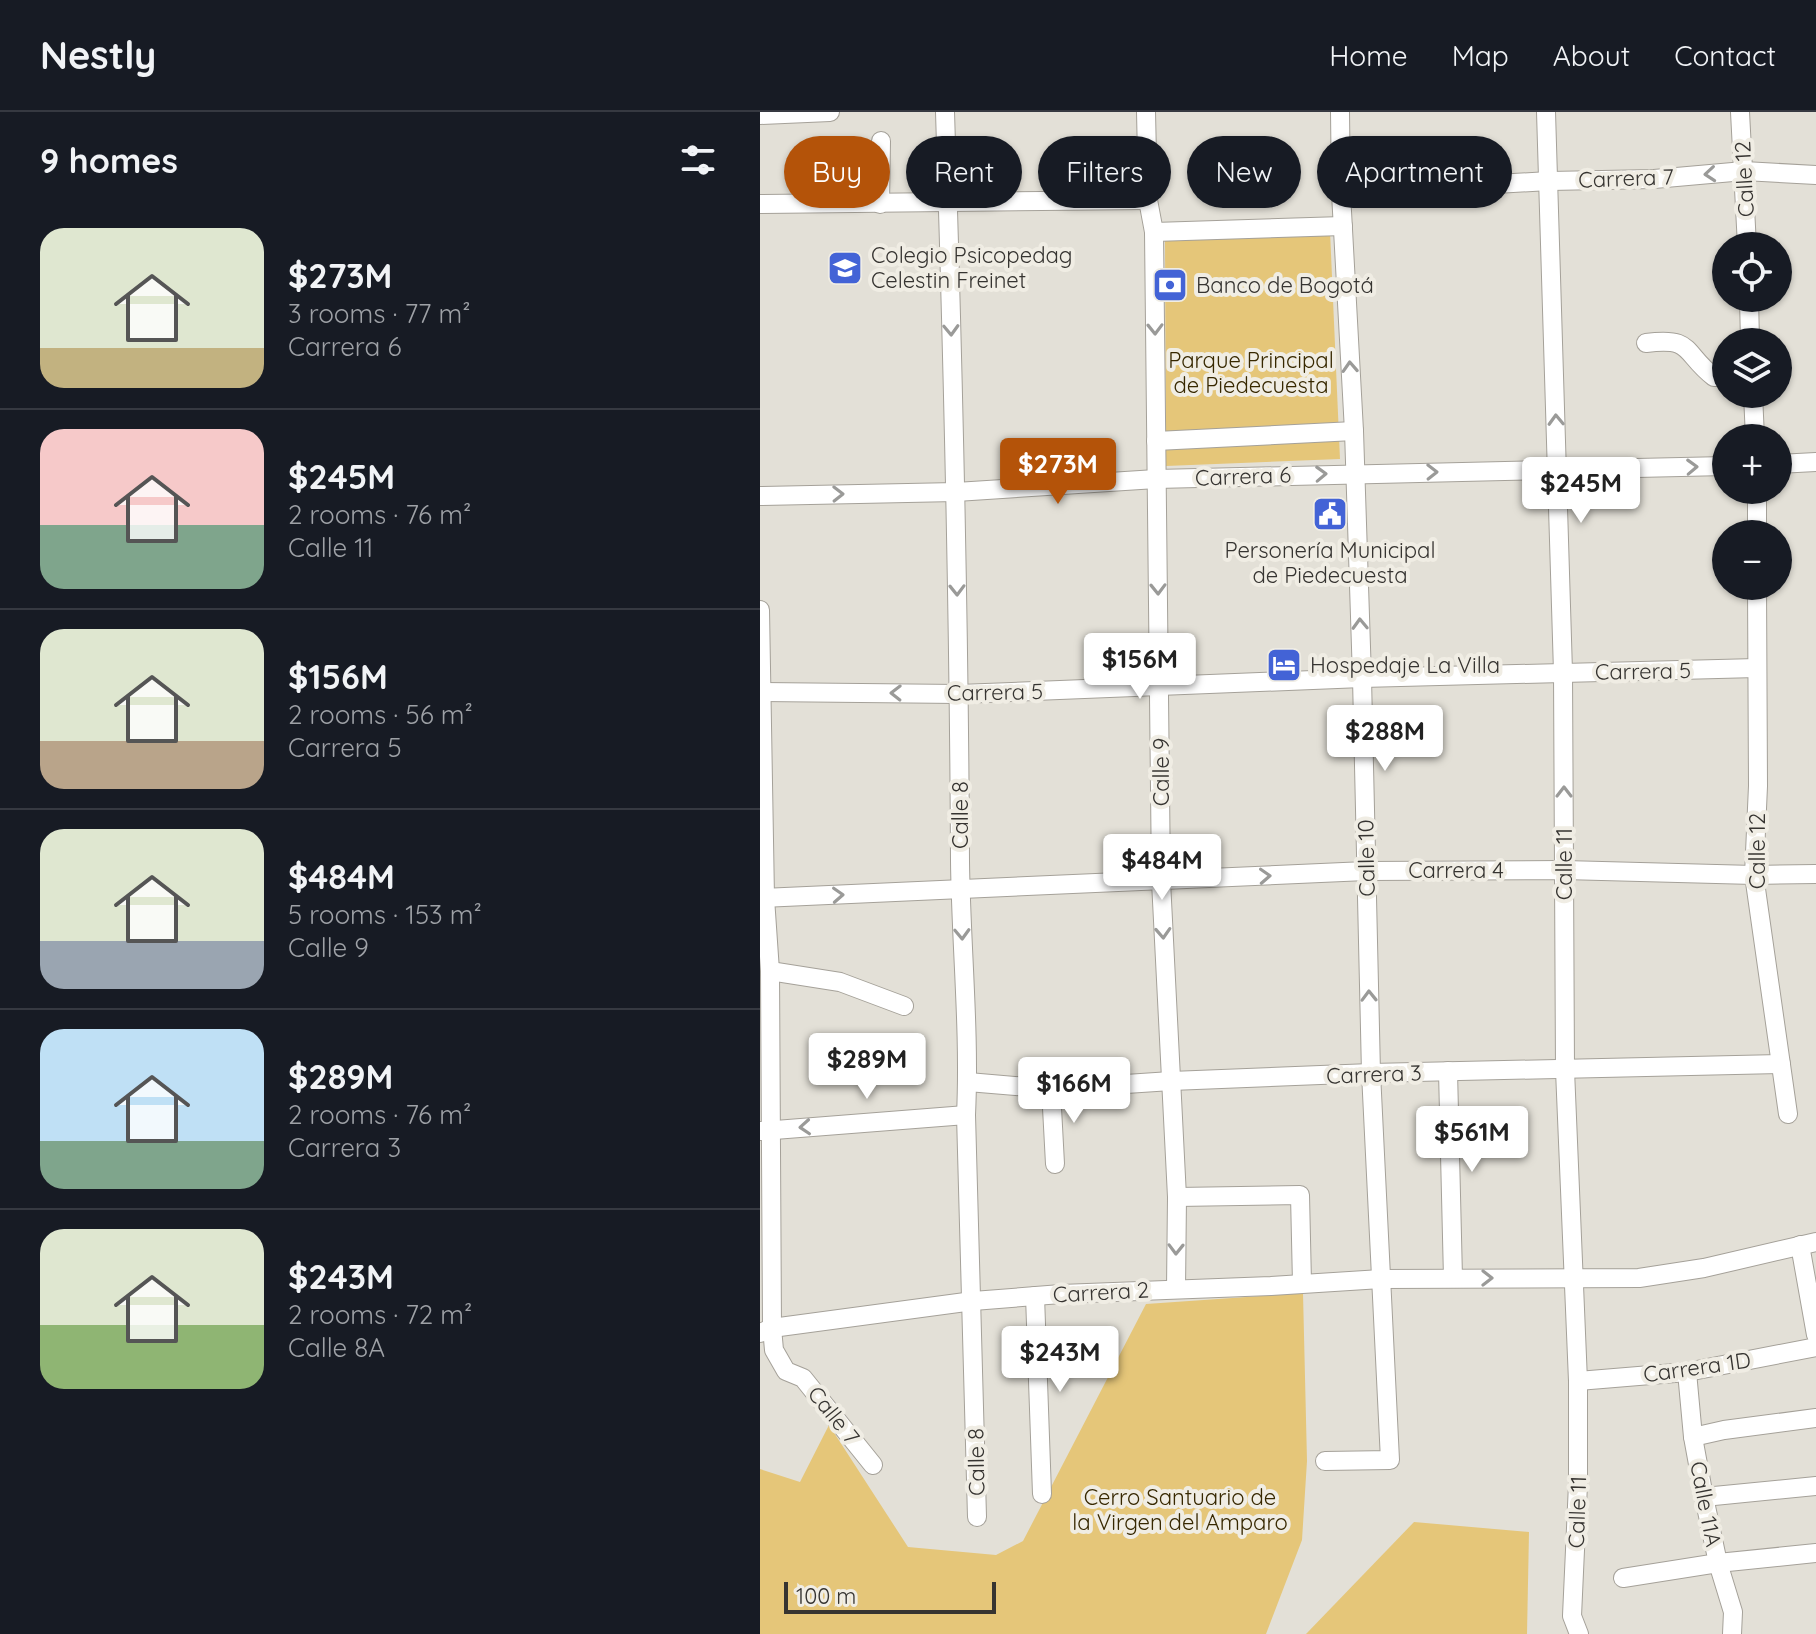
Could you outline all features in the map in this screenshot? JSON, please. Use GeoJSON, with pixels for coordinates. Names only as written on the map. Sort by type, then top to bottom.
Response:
{"type":"FeatureCollection","features":[{"type":"Feature","properties":{"kind":"street"},"geometry":{"type":"LineString","coordinates":[[764,114],[830,112]]}},
{"type":"Feature","properties":{"kind":"street","name":"Calle 8"},"geometry":{"type":"LineString","coordinates":[[945,112],[946,136]]}},
{"type":"Feature","properties":{"kind":"street","name":"Calle 9"},"geometry":{"type":"LineString","coordinates":[[1146,112],[1147,136]]}},
{"type":"Feature","properties":{"kind":"street","name":"Calle 10"},"geometry":{"type":"LineString","coordinates":[[1340,112],[1340,136]]}},
{"type":"Feature","properties":{"kind":"street","name":"Calle 11"},"geometry":{"type":"LineString","coordinates":[[1546,112],[1563,672],[1565,1070],[1578,1381],[1576,1625]]}},
{"type":"Feature","properties":{"kind":"street","name":"Calle 12"},"geometry":{"type":"LineString","coordinates":[[1740,112],[1746,232]]}},
{"type":"Feature","properties":{"kind":"street","name":"Carrera 7"},"geometry":{"type":"LineString","coordinates":[[1512,183],[1654,179],[1744,171],[1816,175]]}},
{"type":"Feature","properties":{"kind":"street"},"geometry":{"type":"LineString","coordinates":[[760,204],[784,204]]}},
{"type":"Feature","properties":{"kind":"street","name":"Calle 8"},"geometry":{"type":"LineString","coordinates":[[948,208],[956,492],[960,889],[968,1082],[966,1115],[977,1517]]}},
{"type":"Feature","properties":{"kind":"street","name":"Calle 9"},"geometry":{"type":"LineString","coordinates":[[1150,208],[1154,232],[1161,881],[1177,1197],[1176,1289]]}},
{"type":"Feature","properties":{"kind":"street","name":"Calle 10"},"geometry":{"type":"LineString","coordinates":[[1325,1461],[1390,1460],[1371,1073],[1354,431],[1342,208]]}},
{"type":"Feature","properties":{"kind":"street"},"geometry":{"type":"LineString","coordinates":[[1154,232],[1343,226]]}},
{"type":"Feature","properties":{"kind":"street"},"geometry":{"type":"LineString","coordinates":[[1646,343],[1671,340],[1681,343],[1712,375]]}},
{"type":"Feature","properties":{"kind":"street"},"geometry":{"type":"LineString","coordinates":[[1156,441],[1354,431]]}},
{"type":"Feature","properties":{"kind":"street"},"geometry":{"type":"LineString","coordinates":[[1792,463],[1816,462]]}},
{"type":"Feature","properties":{"kind":"street","name":"Carrera 6"},"geometry":{"type":"LineString","coordinates":[[760,496],[956,492],[1156,479],[1712,466]]}},
{"type":"Feature","properties":{"kind":"street","name":"Calle 12"},"geometry":{"type":"LineString","coordinates":[[1757,600],[1758,786],[1754,875],[1788,1114]]}},
{"type":"Feature","properties":{"kind":"street","name":"Calle 7"},"geometry":{"type":"LineString","coordinates":[[760,610],[763,898],[770,971],[766,1331],[786,1371],[803,1378],[873,1465]]}},
{"type":"Feature","properties":{"kind":"street","name":"Carrera 5"},"geometry":{"type":"LineString","coordinates":[[762,692],[959,694],[1362,678],[1757,668]]}},
{"type":"Feature","properties":{"kind":"street","name":"Carrera 4"},"geometry":{"type":"LineString","coordinates":[[763,898],[1366,871],[1816,874]]}},
{"type":"Feature","properties":{"kind":"street"},"geometry":{"type":"LineString","coordinates":[[770,971],[840,982],[904,1006]]}},
{"type":"Feature","properties":{"kind":"street","name":"Carrera 3"},"geometry":{"type":"LineString","coordinates":[[968,1082],[1051,1089],[1371,1073],[1781,1064]]}},
{"type":"Feature","properties":{"kind":"street"},"geometry":{"type":"LineString","coordinates":[[1448,1071],[1453,1278]]}},
{"type":"Feature","properties":{"kind":"street"},"geometry":{"type":"LineString","coordinates":[[1051,1089],[1055,1164]]}},
{"type":"Feature","properties":{"kind":"street"},"geometry":{"type":"LineString","coordinates":[[766,1130],[966,1115]]}},
{"type":"Feature","properties":{"kind":"street"},"geometry":{"type":"LineString","coordinates":[[1177,1197],[1300,1195],[1302,1283]]}},
{"type":"Feature","properties":{"kind":"street"},"geometry":{"type":"LineString","coordinates":[[1808,1243],[1816,1335]]}},
{"type":"Feature","properties":{"kind":"street","name":"Carrera 2"},"geometry":{"type":"LineString","coordinates":[[766,1331],[973,1301],[1035,1296],[1381,1279],[1639,1278],[1704,1268],[1808,1243]]}},
{"type":"Feature","properties":{"kind":"street"},"geometry":{"type":"LineString","coordinates":[[1035,1296],[1042,1494]]}},
{"type":"Feature","properties":{"kind":"street","name":"Carrera 1D"},"geometry":{"type":"LineString","coordinates":[[1578,1381],[1687,1372],[1816,1347]]}},
{"type":"Feature","properties":{"kind":"street","name":"Calle 11A"},"geometry":{"type":"LineString","coordinates":[[1687,1372],[1693,1437],[1718,1563],[1733,1612],[1732,1634]]}},
{"type":"Feature","properties":{"kind":"street"},"geometry":{"type":"LineString","coordinates":[[1693,1437],[1816,1418]]}},
{"type":"Feature","properties":{"kind":"street"},"geometry":{"type":"LineString","coordinates":[[1704,1497],[1816,1486]]}},
{"type":"Feature","properties":{"kind":"street"},"geometry":{"type":"LineString","coordinates":[[1623,1578],[1718,1563],[1816,1553]]}},
{"type":"Feature","properties":{"kind":"green space","name":"Parque Principal de Piedecuesta"},"geometry":{"type":"Polygon","coordinates":[[[1330,231],[1340,459],[1166,466],[1165,239],[1330,231]]]}},
{"type":"Feature","properties":{"kind":"green space","name":"Cerro Santuario de la Virgen del Amparo"},"geometry":{"type":"Polygon","coordinates":[[[1303,1293],[1307,1461],[1302,1540],[1266,1634],[760,1634],[760,1469],[800,1482],[829,1425],[908,1547],[996,1555],[1023,1541],[1146,1304],[1303,1293]]]}},
{"type":"Feature","properties":{"kind":"green space"},"geometry":{"type":"Polygon","coordinates":[[[1414,1522],[1529,1532],[1527,1634],[1306,1634],[1414,1522]]]}},
{"type":"Feature","properties":{"kind":"place","name":"Colegio Psicopedag Celestin Freinet"},"geometry":{"type":"Point","coordinates":[845,268]}},
{"type":"Feature","properties":{"kind":"place","name":"Banco de Bogotá"},"geometry":{"type":"Point","coordinates":[1170,285]}},
{"type":"Feature","properties":{"kind":"place","name":"Personería Municipal de Piedecuesta"},"geometry":{"type":"Point","coordinates":[1330,514]}},
{"type":"Feature","properties":{"kind":"place","name":"Hospedaje La Villa"},"geometry":{"type":"Point","coordinates":[1284,665]}}]}
